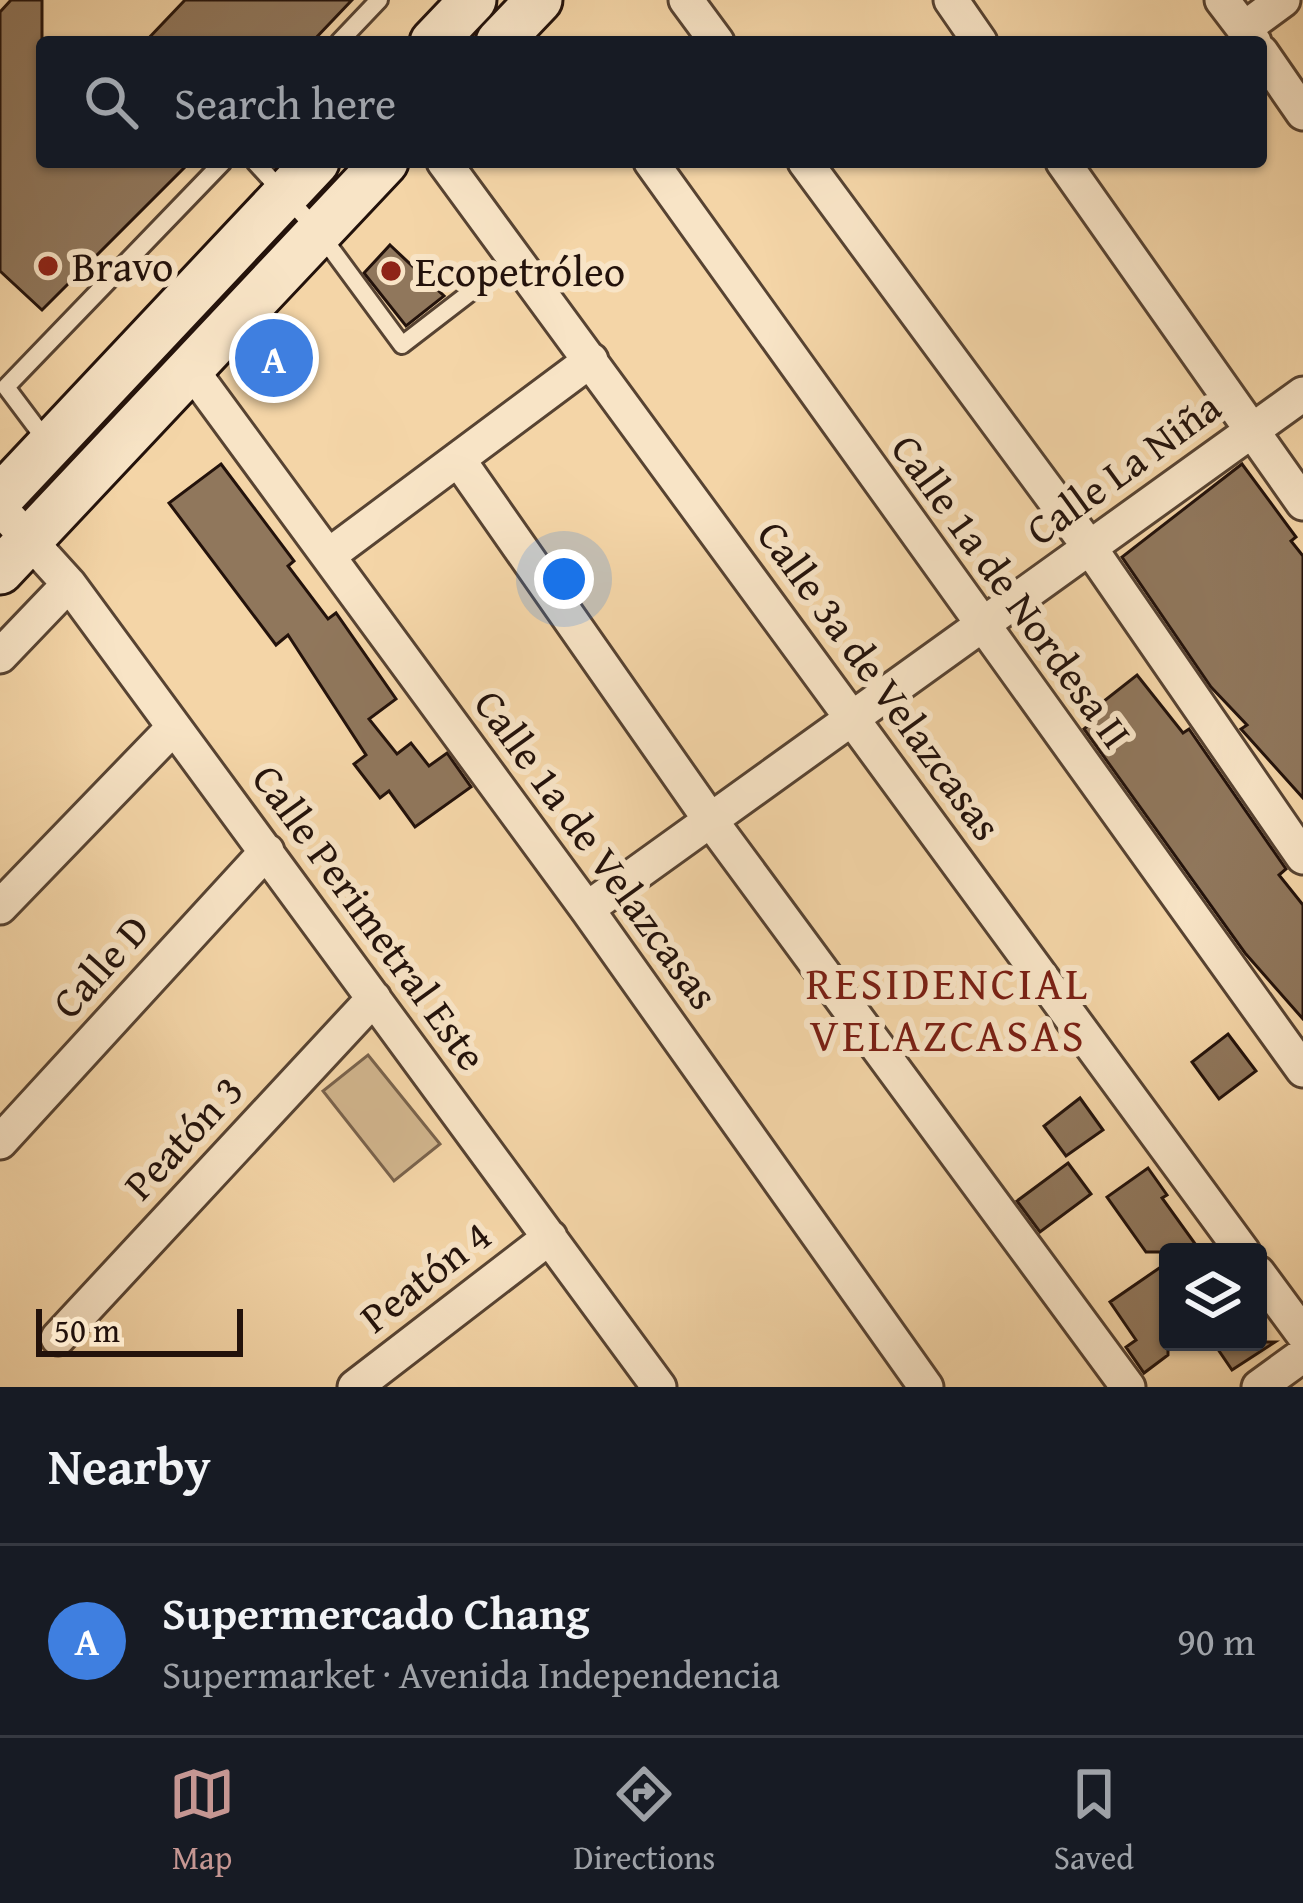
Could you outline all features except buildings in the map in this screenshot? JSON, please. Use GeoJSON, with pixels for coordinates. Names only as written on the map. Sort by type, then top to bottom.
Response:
{"type":"FeatureCollection","features":[{"type":"Feature","properties":{"kind":"main road"},"geometry":{"type":"LineString","coordinates":[[505,36],[539,0]]}},
{"type":"Feature","properties":{"kind":"main road"},"geometry":{"type":"LineString","coordinates":[[0,498],[50,446],[270,178],[299,168]]}},
{"type":"Feature","properties":{"kind":"main road"},"geometry":{"type":"LineString","coordinates":[[10,540],[190,368],[379,168]]}},
{"type":"Feature","properties":{"kind":"street"},"geometry":{"type":"LineString","coordinates":[[686,0],[713,36]]}},
{"type":"Feature","properties":{"kind":"street"},"geometry":{"type":"LineString","coordinates":[[951,0],[976,36]]}},
{"type":"Feature","properties":{"kind":"street"},"geometry":{"type":"LineString","coordinates":[[1222,0],[1249,36]]}},
{"type":"Feature","properties":{"kind":"street"},"geometry":{"type":"LineString","coordinates":[[1257,36],[1283,0]]}},
{"type":"Feature","properties":{"kind":"street"},"geometry":{"type":"LineString","coordinates":[[1267,61],[1303,113]]}},
{"type":"Feature","properties":{"kind":"street","name":"Calle 3a de Velazcasas"},"geometry":{"type":"LineString","coordinates":[[448,168],[1236,1243]]}},
{"type":"Feature","properties":{"kind":"street","name":"Calle 1a de Nordesa II"},"geometry":{"type":"LineString","coordinates":[[655,168],[980,627],[1303,1070]]}},
{"type":"Feature","properties":{"kind":"street"},"geometry":{"type":"LineString","coordinates":[[810,168],[1090,548],[1303,857]]}},
{"type":"Feature","properties":{"kind":"street"},"geometry":{"type":"LineString","coordinates":[[1067,168],[1303,503]]}},
{"type":"Feature","properties":{"kind":"street"},"geometry":{"type":"LineString","coordinates":[[328,556],[591,360]]}},
{"type":"Feature","properties":{"kind":"street","name":"Calle 1a de Velazcasas"},"geometry":{"type":"LineString","coordinates":[[190,368],[587,909],[926,1387]]}},
{"type":"Feature","properties":{"kind":"street","name":"Calle La Niña"},"geometry":{"type":"LineString","coordinates":[[587,909],[1303,394]]}},
{"type":"Feature","properties":{"kind":"street"},"geometry":{"type":"LineString","coordinates":[[458,459],[711,820],[1128,1387]]}},
{"type":"Feature","properties":{"kind":"street","name":"Calle Perimetral Este"},"geometry":{"type":"LineString","coordinates":[[10,540],[68,584],[659,1387]]}},
{"type":"Feature","properties":{"kind":"street"},"geometry":{"type":"LineString","coordinates":[[0,656],[68,584]]}},
{"type":"Feature","properties":{"kind":"street"},"geometry":{"type":"LineString","coordinates":[[0,907],[174,727]]}},
{"type":"Feature","properties":{"kind":"street","name":"Calle D"},"geometry":{"type":"LineString","coordinates":[[0,1142],[267,850]]}},
{"type":"Feature","properties":{"kind":"street","name":"Peatón 3"},"geometry":{"type":"LineString","coordinates":[[58,1338],[374,998]]}},
{"type":"Feature","properties":{"kind":"street","name":"Peatón 4"},"geometry":{"type":"LineString","coordinates":[[355,1387],[550,1237]]}},
{"type":"Feature","properties":{"kind":"street"},"geometry":{"type":"LineString","coordinates":[[1267,1285],[1303,1334]]}},
{"type":"Feature","properties":{"kind":"street"},"geometry":{"type":"LineString","coordinates":[[1259,1387],[1303,1354]]}},
{"type":"Feature","properties":{"kind":"lane"},"geometry":{"type":"LineString","coordinates":[[345,36],[379,0]]}},
{"type":"Feature","properties":{"kind":"lane"},"geometry":{"type":"LineString","coordinates":[[50,446],[3,383],[217,168]]}},
{"type":"Feature","properties":{"kind":"lane"},"geometry":{"type":"LineString","coordinates":[[270,178],[318,231],[402,346],[515,258]]}},
{"type":"Feature","properties":{"kind":"shaded area"},"geometry":{"type":"Polygon","coordinates":[[[368,1055],[440,1144],[394,1181],[323,1091],[368,1055]]]}},
{"type":"Feature","properties":{"kind":"place","name":"Bravo"},"geometry":{"type":"Point","coordinates":[48,266]}},
{"type":"Feature","properties":{"kind":"place","name":"Ecopetróleo"},"geometry":{"type":"Point","coordinates":[391,271]}},
{"type":"Feature","properties":{"kind":"place","name":"Supermercado Chang"},"geometry":{"type":"Point","coordinates":[274,358]}},
{"type":"Feature","properties":{"kind":"district","name":"RESIDENCIAL VELAZCASAS"},"geometry":{"type":"Point","coordinates":[948,1009]}}]}
